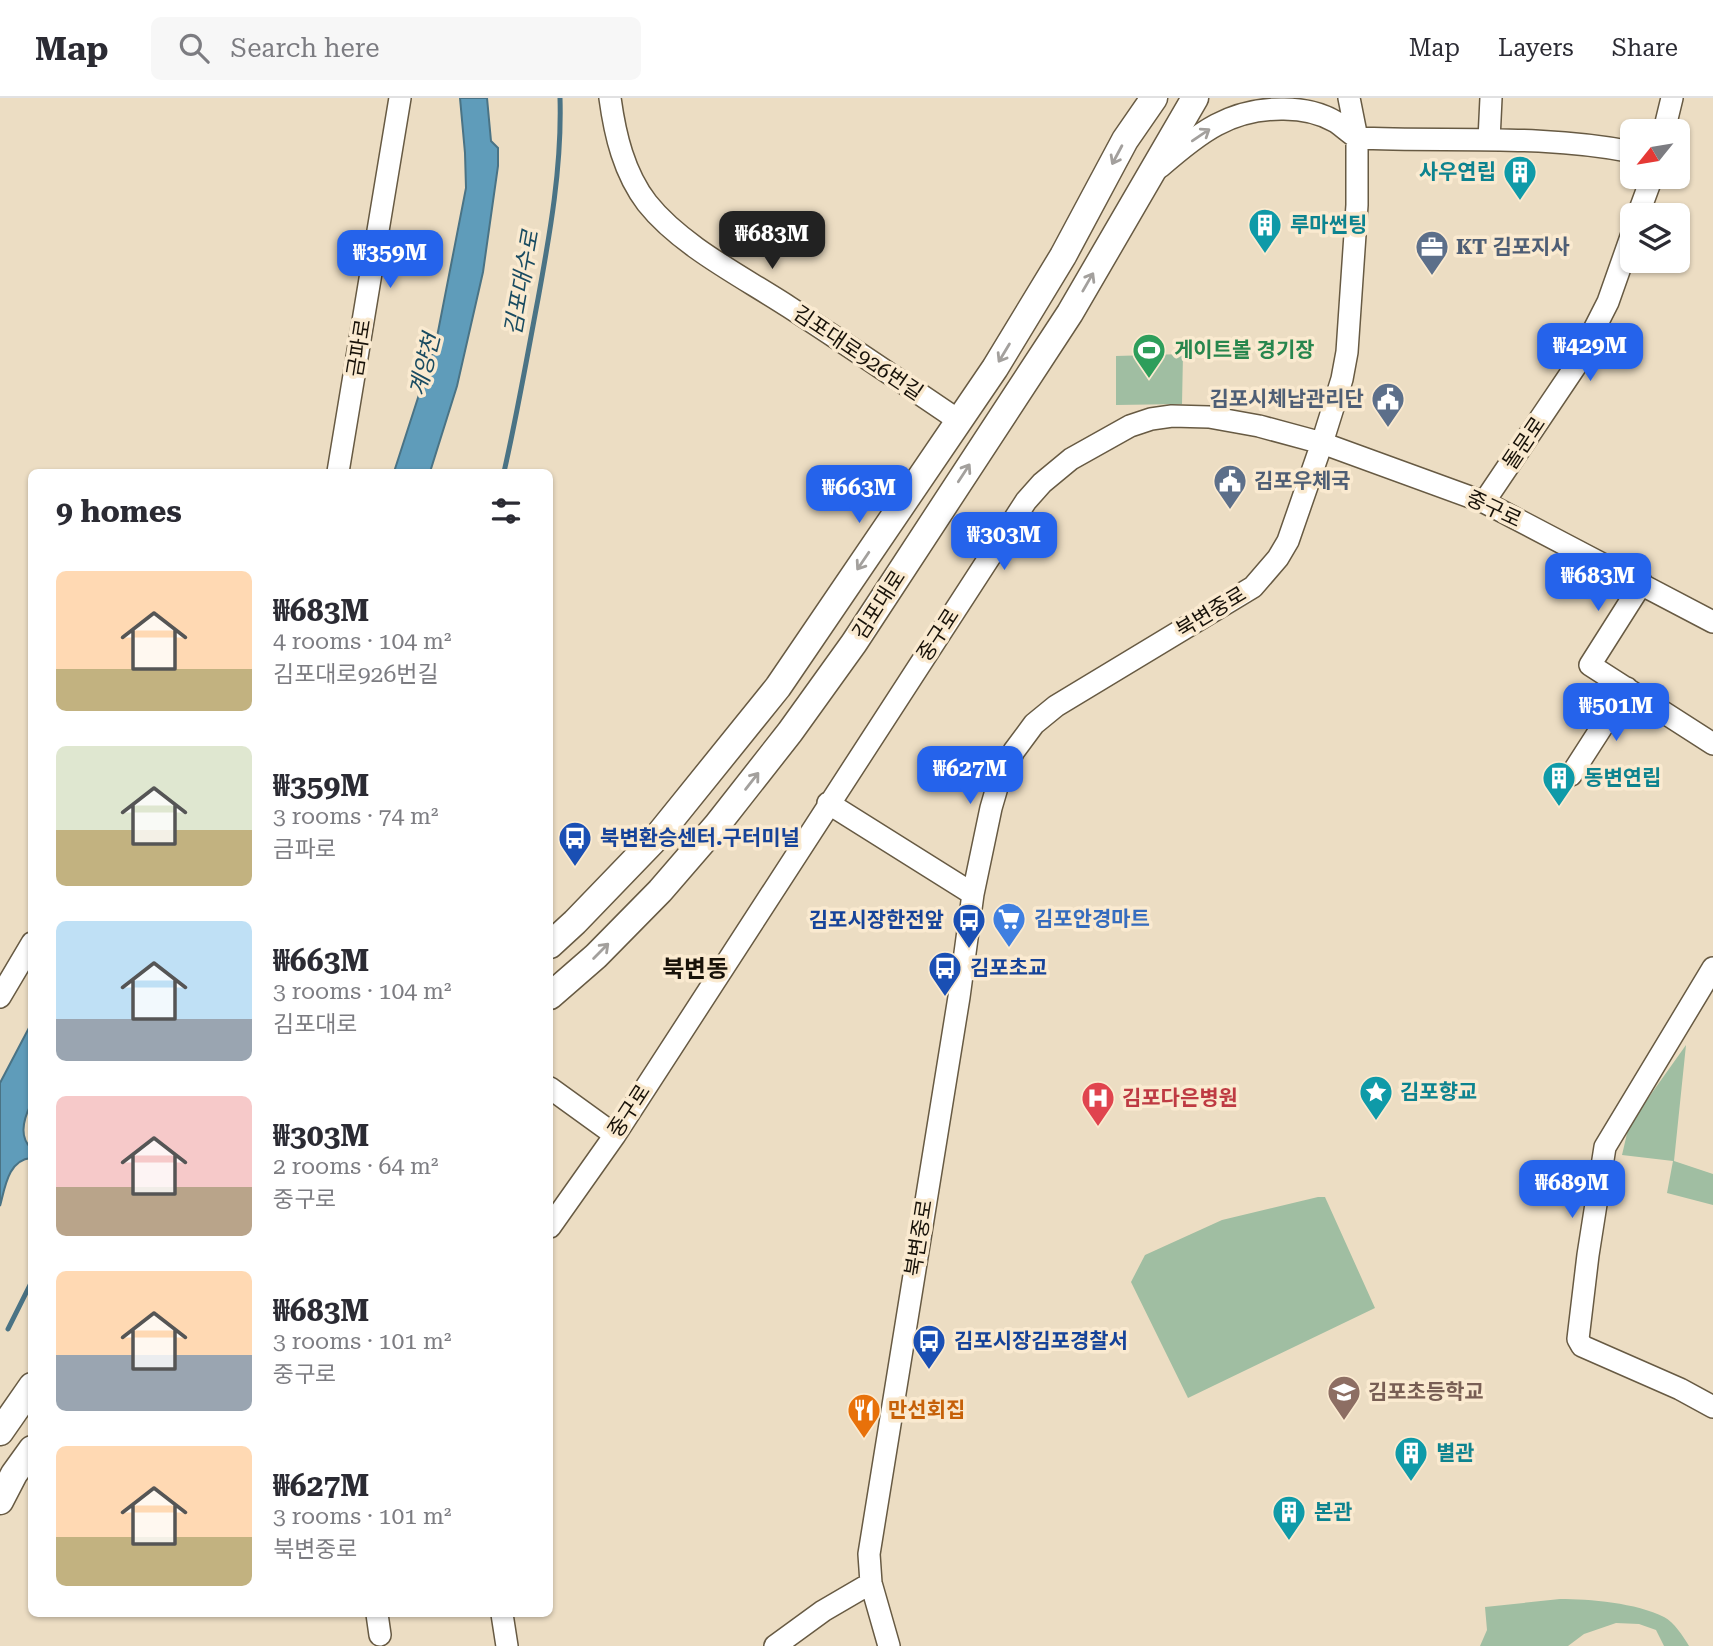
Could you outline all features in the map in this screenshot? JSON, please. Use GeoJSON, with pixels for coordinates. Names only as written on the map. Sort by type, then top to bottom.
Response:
{"type":"FeatureCollection","features":[{"type":"Feature","properties":{"kind":"main road","name":"김포대로"},"geometry":{"type":"LineString","coordinates":[[553,942],[657,837],[778,687],[995,368],[1049,279],[1125,141],[1154,98]]}},
{"type":"Feature","properties":{"kind":"main road","name":"김포대로"},"geometry":{"type":"LineString","coordinates":[[553,993],[596,956],[660,891],[717,825],[790,732],[854,643],[1070,313],[1195,98]]}},
{"type":"Feature","properties":{"kind":"main road"},"geometry":{"type":"LineString","coordinates":[[0,1432],[28,1391]]}},
{"type":"Feature","properties":{"kind":"main road"},"geometry":{"type":"LineString","coordinates":[[0,1501],[23,1473]]}},
{"type":"Feature","properties":{"kind":"street","name":"금파로"},"geometry":{"type":"LineString","coordinates":[[338,469],[400,98]]}},
{"type":"Feature","properties":{"kind":"street","name":"김포대로926번길"},"geometry":{"type":"LineString","coordinates":[[610,98],[619,147],[628,169],[646,201],[661,219],[708,255],[958,420]]}},
{"type":"Feature","properties":{"kind":"street","name":"북변중로"},"geometry":{"type":"LineString","coordinates":[[890,1646],[871,1583],[869,1554],[959,997],[973,894],[998,784],[1004,768],[1024,735],[1056,706],[1253,587],[1278,558],[1288,541],[1342,379],[1347,352],[1357,209],[1357,138],[1349,98]]}},
{"type":"Feature","properties":{"kind":"street"},"geometry":{"type":"LineString","coordinates":[[1489,140],[1491,98]]}},
{"type":"Feature","properties":{"kind":"street"},"geometry":{"type":"LineString","coordinates":[[1667,119],[1672,98]]}},
{"type":"Feature","properties":{"kind":"street"},"geometry":{"type":"LineString","coordinates":[[1148,178],[1187,144],[1220,121],[1244,112],[1268,109],[1306,109],[1335,121],[1357,138],[1489,140],[1575,144],[1620,150]]}},
{"type":"Feature","properties":{"kind":"street","name":"돌문로"},"geometry":{"type":"LineString","coordinates":[[1484,502],[1575,367],[1608,302],[1620,268]]}},
{"type":"Feature","properties":{"kind":"street","name":"중구로"},"geometry":{"type":"LineString","coordinates":[[553,1223],[615,1135],[1026,501],[1056,470],[1102,440],[1130,426],[1172,415],[1209,416],[1322,443],[1484,502],[1713,622]]}},
{"type":"Feature","properties":{"kind":"street"},"geometry":{"type":"LineString","coordinates":[[1642,583],[1590,665],[1713,744]]}},
{"type":"Feature","properties":{"kind":"street"},"geometry":{"type":"LineString","coordinates":[[1571,775],[1627,688]]}},
{"type":"Feature","properties":{"kind":"street"},"geometry":{"type":"LineString","coordinates":[[828,803],[973,894]]}},
{"type":"Feature","properties":{"kind":"street"},"geometry":{"type":"LineString","coordinates":[[0,997],[28,950]]}},
{"type":"Feature","properties":{"kind":"street"},"geometry":{"type":"LineString","coordinates":[[1713,968],[1605,1147],[1578,1339],[1582,1346],[1680,1389],[1713,1407]]}},
{"type":"Feature","properties":{"kind":"street"},"geometry":{"type":"LineString","coordinates":[[553,1090],[615,1135]]}},
{"type":"Feature","properties":{"kind":"street"},"geometry":{"type":"LineString","coordinates":[[775,1646],[823,1611],[871,1583]]}},
{"type":"Feature","properties":{"kind":"street"},"geometry":{"type":"LineString","coordinates":[[377,1617],[380,1635]]}},
{"type":"Feature","properties":{"kind":"street"},"geometry":{"type":"LineString","coordinates":[[502,1617],[507,1646]]}},
{"type":"Feature","properties":{"kind":"green space","name":"게이트볼 경기장"},"geometry":{"type":"Polygon","coordinates":[[[1183,354],[1182,404],[1116,405],[1116,356],[1183,354]]]}},
{"type":"Feature","properties":{"kind":"green space"},"geometry":{"type":"Polygon","coordinates":[[[1686,1045],[1674,1161],[1713,1174],[1713,1205],[1667,1193],[1673,1161],[1622,1155],[1629,1125],[1686,1045]]]}},
{"type":"Feature","properties":{"kind":"green space"},"geometry":{"type":"Polygon","coordinates":[[[1325,1197],[1375,1308],[1188,1398],[1131,1282],[1145,1255],[1222,1220],[1325,1197]]]}},
{"type":"Feature","properties":{"kind":"green space"},"geometry":{"type":"Polygon","coordinates":[[[1560,1599],[1613,1603],[1653,1612],[1671,1622],[1689,1646],[1664,1646],[1656,1630],[1639,1624],[1616,1623],[1584,1634],[1568,1646],[1480,1646],[1487,1630],[1485,1607],[1560,1599]]]}},
{"type":"Feature","properties":{"kind":"water"},"geometry":{"type":"Polygon","coordinates":[[[460,98],[487,98],[491,141],[498,148],[498,166],[483,272],[457,386],[431,469],[395,469],[436,342],[466,188],[460,98]]]}},
{"type":"Feature","properties":{"kind":"water"},"geometry":{"type":"Polygon","coordinates":[[[28,1030],[28,1111],[23,1132],[28,1144],[28,1159],[12,1169],[0,1206],[0,1083],[28,1030]]]}},
{"type":"Feature","properties":{"kind":"waterway","name":"김포대수로"},"geometry":{"type":"LineString","coordinates":[[505,469],[551,224],[559,149],[560,98]]}},
{"type":"Feature","properties":{"kind":"waterway","name":"김포대수로"},"geometry":{"type":"LineString","coordinates":[[8,1329],[28,1289]]}},
{"type":"Feature","properties":{"kind":"place","name":"사우연립"},"geometry":{"type":"Point","coordinates":[1520,202]}},
{"type":"Feature","properties":{"kind":"place","name":"루마썬팅"},"geometry":{"type":"Point","coordinates":[1265,255]}},
{"type":"Feature","properties":{"kind":"place","name":"KT 김포지사"},"geometry":{"type":"Point","coordinates":[1432,277]}},
{"type":"Feature","properties":{"kind":"place","name":"게이트볼 경기장"},"geometry":{"type":"Point","coordinates":[1149,380]}},
{"type":"Feature","properties":{"kind":"place","name":"김포시체납관리단"},"geometry":{"type":"Point","coordinates":[1388,429]}},
{"type":"Feature","properties":{"kind":"place","name":"김포우체국"},"geometry":{"type":"Point","coordinates":[1230,511]}},
{"type":"Feature","properties":{"kind":"place","name":"동변연립"},"geometry":{"type":"Point","coordinates":[1559,808]}},
{"type":"Feature","properties":{"kind":"place","name":"북변환승센터.구터미널"},"geometry":{"type":"Point","coordinates":[575,868]}},
{"type":"Feature","properties":{"kind":"place","name":"김포안경마트"},"geometry":{"type":"Point","coordinates":[1009,949]}},
{"type":"Feature","properties":{"kind":"place","name":"김포시장한전앞"},"geometry":{"type":"Point","coordinates":[969,950]}},
{"type":"Feature","properties":{"kind":"place","name":"김포초교"},"geometry":{"type":"Point","coordinates":[945,998]}},
{"type":"Feature","properties":{"kind":"place","name":"김포향교"},"geometry":{"type":"Point","coordinates":[1376,1122]}},
{"type":"Feature","properties":{"kind":"place","name":"김포다은병원"},"geometry":{"type":"Point","coordinates":[1098,1128]}},
{"type":"Feature","properties":{"kind":"place","name":"김포시장김포경찰서"},"geometry":{"type":"Point","coordinates":[929,1371]}},
{"type":"Feature","properties":{"kind":"place","name":"김포초등학교"},"geometry":{"type":"Point","coordinates":[1344,1422]}},
{"type":"Feature","properties":{"kind":"place","name":"만선회집"},"geometry":{"type":"Point","coordinates":[864,1440]}},
{"type":"Feature","properties":{"kind":"place","name":"별관"},"geometry":{"type":"Point","coordinates":[1411,1483]}},
{"type":"Feature","properties":{"kind":"place","name":"본관"},"geometry":{"type":"Point","coordinates":[1289,1542]}},
{"type":"Feature","properties":{"kind":"district","name":"북변동"},"geometry":{"type":"Point","coordinates":[695,969]}},
{"type":"Feature","properties":{"kind":"water label","name":"계양천"},"geometry":{"type":"Point","coordinates":[425,365]}}]}
